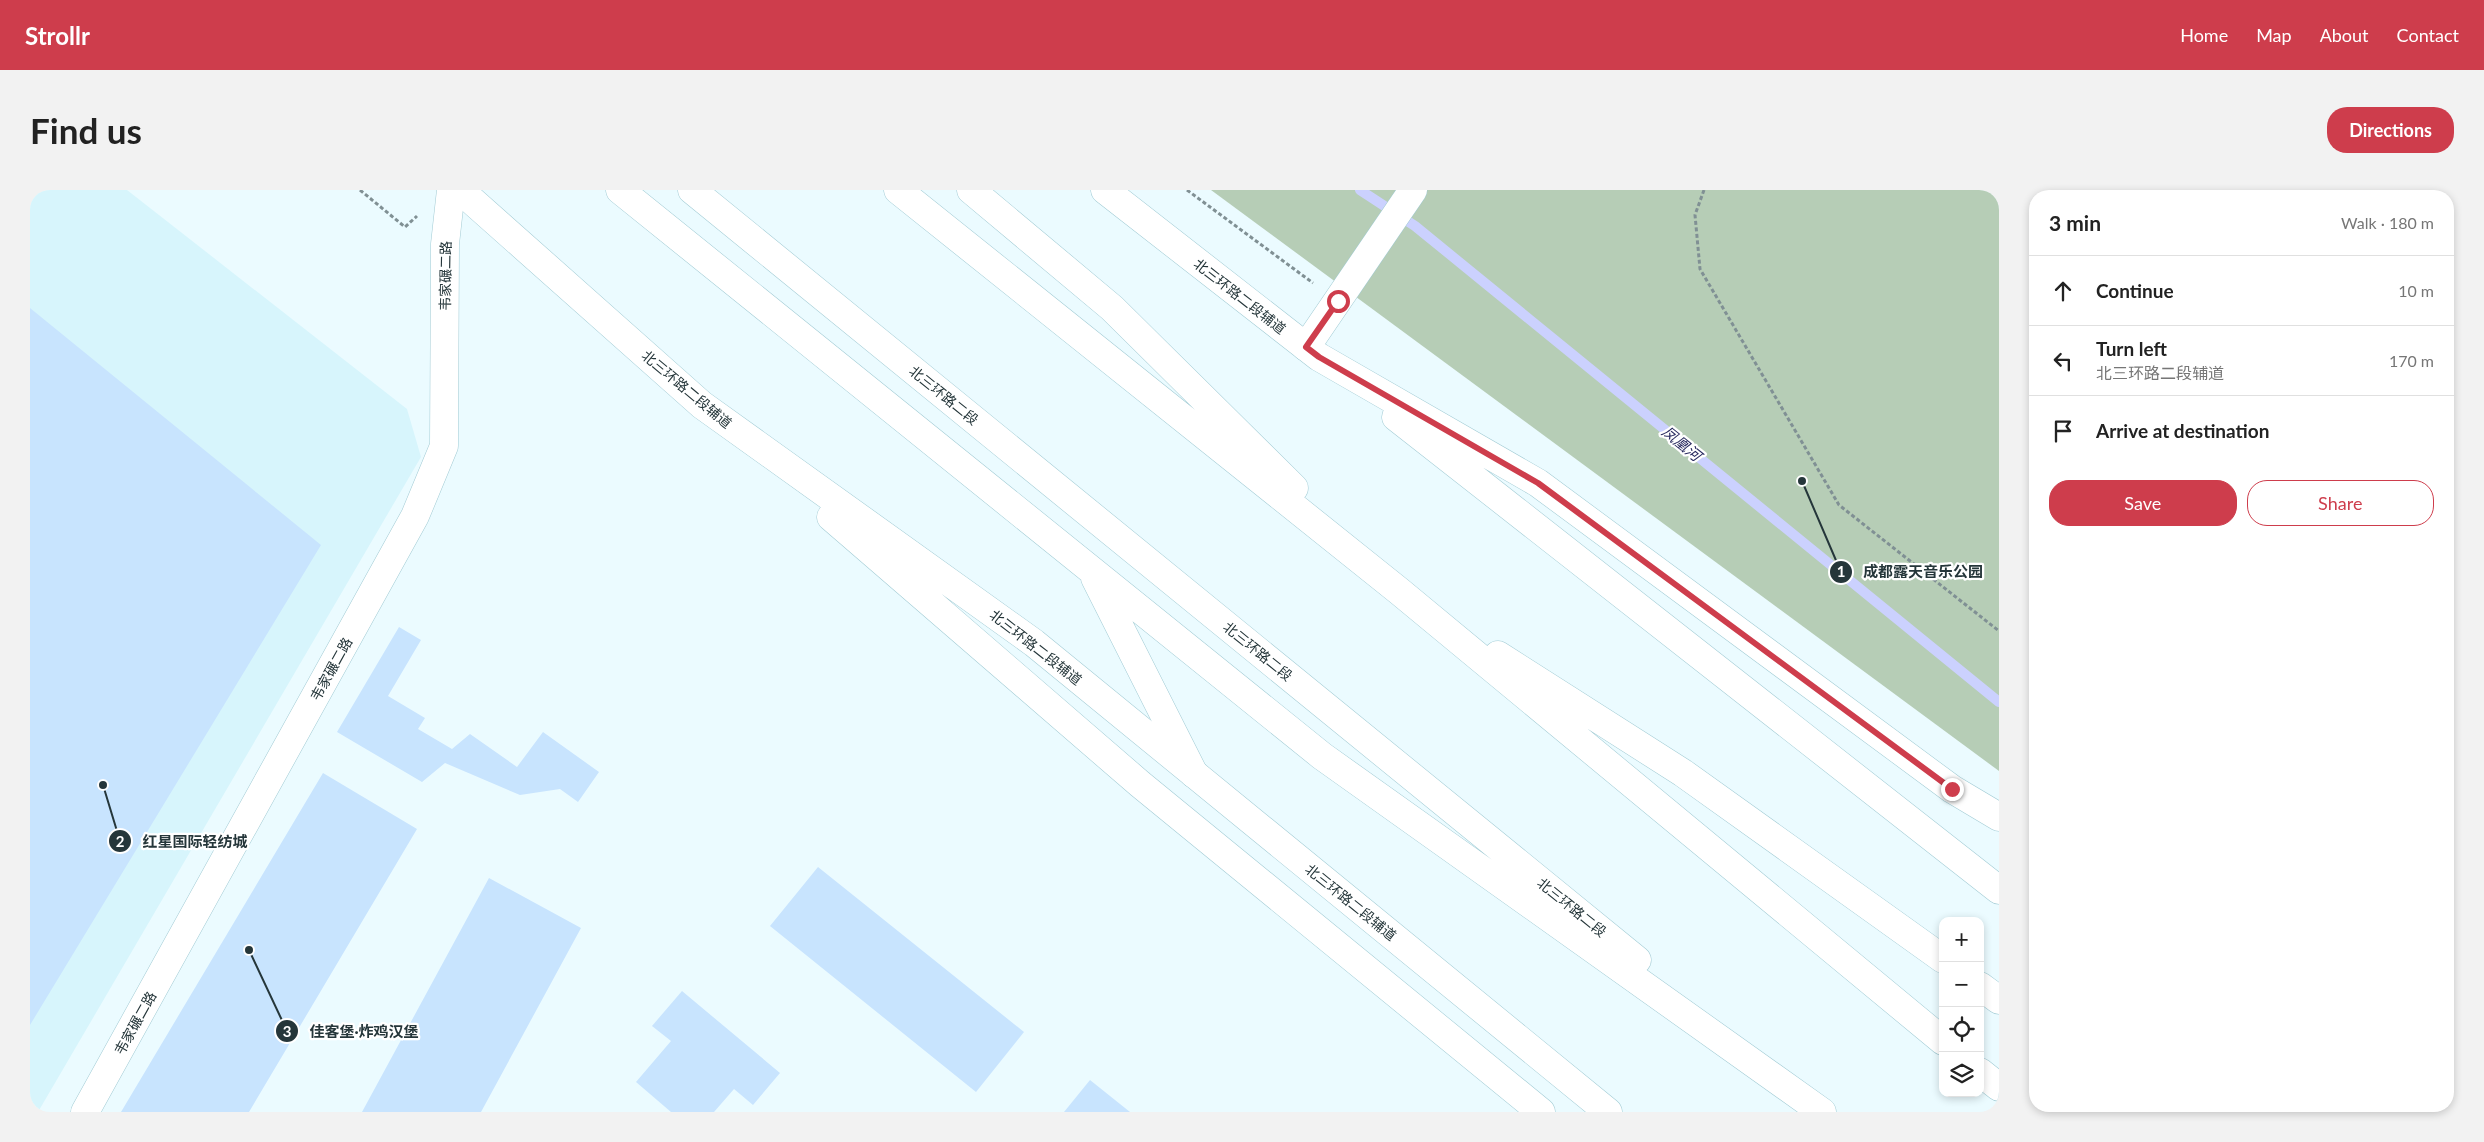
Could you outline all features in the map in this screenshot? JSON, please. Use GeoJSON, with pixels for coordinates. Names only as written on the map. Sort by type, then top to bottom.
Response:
{"type":"FeatureCollection","features":[{"type":"Feature","properties":{"kind":"main road","name":"韦家碾二路"},"geometry":{"type":"LineString","coordinates":[[86,1112],[415,516],[444,446],[445,244],[451,190]]}},
{"type":"Feature","properties":{"kind":"main road","name":"北三环路二段辅道"},"geometry":{"type":"LineString","coordinates":[[460,190],[702,405],[1034,643],[1608,1112]]}},
{"type":"Feature","properties":{"kind":"main road"},"geometry":{"type":"LineString","coordinates":[[620,190],[1322,756],[1823,1112]]}},
{"type":"Feature","properties":{"kind":"main road","name":"北三环路二段"},"geometry":{"type":"LineString","coordinates":[[692,190],[1823,1112]]}},
{"type":"Feature","properties":{"kind":"main road"},"geometry":{"type":"LineString","coordinates":[[898,190],[1399,591],[1939,1038]]}},
{"type":"Feature","properties":{"kind":"main road"},"geometry":{"type":"LineString","coordinates":[[971,190],[1112,308],[1399,591],[1683,773],[1939,956]]}},
{"type":"Feature","properties":{"kind":"main road","name":"北三环路二段辅道"},"geometry":{"type":"LineString","coordinates":[[1105,190],[1313,352],[1538,483],[1952,789],[1999,817]]}},
{"type":"Feature","properties":{"kind":"main road"},"geometry":{"type":"LineString","coordinates":[[1411,193],[1338,301],[1313,352],[1999,890]]}},
{"type":"Feature","properties":{"kind":"main road"},"geometry":{"type":"LineString","coordinates":[[702,405],[1140,784],[1541,1112]]}},
{"type":"Feature","properties":{"kind":"main road"},"geometry":{"type":"LineString","coordinates":[[1091,570],[1194,774]]}},
{"type":"Feature","properties":{"kind":"main road"},"geometry":{"type":"LineString","coordinates":[[1984,989],[1999,1000]]}},
{"type":"Feature","properties":{"kind":"main road"},"geometry":{"type":"LineString","coordinates":[[1984,1075],[1999,1088]]}},
{"type":"Feature","properties":{"kind":"path"},"geometry":{"type":"LineString","coordinates":[[360,190],[405,227],[418,214]]}},
{"type":"Feature","properties":{"kind":"path"},"geometry":{"type":"LineString","coordinates":[[1187,190],[1338,301]]}},
{"type":"Feature","properties":{"kind":"path"},"geometry":{"type":"LineString","coordinates":[[1704,190],[1695,215],[1700,268],[1839,505],[1999,631]]}},
{"type":"Feature","properties":{"kind":"shaded area"},"geometry":{"type":"Polygon","coordinates":[[[30,190],[127,190],[407,409],[421,457],[38,1112],[30,1112],[30,190]]]}},
{"type":"Feature","properties":{"kind":"green space"},"geometry":{"type":"Polygon","coordinates":[[[1211,190],[1999,190],[1999,771],[1211,190]]]}},
{"type":"Feature","properties":{"kind":"building"},"geometry":{"type":"Polygon","coordinates":[[[30,308],[321,545],[30,1025],[30,308]]]}},
{"type":"Feature","properties":{"kind":"building"},"geometry":{"type":"Polygon","coordinates":[[[399,627],[421,640],[388,696],[425,718],[418,729],[452,749],[470,734],[517,767],[543,732],[599,772],[578,802],[560,789],[520,795],[445,763],[422,782],[337,732],[399,627]]]}},
{"type":"Feature","properties":{"kind":"building"},"geometry":{"type":"Polygon","coordinates":[[[323,773],[417,829],[249,1112],[121,1112],[323,773]]]}},
{"type":"Feature","properties":{"kind":"building"},"geometry":{"type":"Polygon","coordinates":[[[818,867],[1024,1032],[976,1092],[770,926],[818,867]]]}},
{"type":"Feature","properties":{"kind":"building"},"geometry":{"type":"Polygon","coordinates":[[[489,878],[581,928],[481,1112],[362,1112],[489,878]]]}},
{"type":"Feature","properties":{"kind":"building"},"geometry":{"type":"Polygon","coordinates":[[[682,991],[780,1073],[753,1105],[734,1089],[714,1112],[671,1112],[636,1082],[671,1041],[652,1026],[682,991]]]}},
{"type":"Feature","properties":{"kind":"building"},"geometry":{"type":"Polygon","coordinates":[[[1090,1080],[1130,1112],[1064,1112],[1090,1080]]]}},
{"type":"Feature","properties":{"kind":"waterway","name":"凤凰河"},"geometry":{"type":"LineString","coordinates":[[1360,190],[1415,226],[1999,702]]}},
{"type":"Feature","properties":{"kind":"place","name":"成都露天音乐公园"},"geometry":{"type":"Point","coordinates":[1802,481]}},
{"type":"Feature","properties":{"kind":"place","name":"红星国际轻纺城"},"geometry":{"type":"Point","coordinates":[103,785]}},
{"type":"Feature","properties":{"kind":"place","name":"佳客堡·炸鸡汉堡"},"geometry":{"type":"Point","coordinates":[249,950]}},
{"type":"Feature","properties":{"kind":"route"},"geometry":{"type":"LineString","coordinates":[[1338,301],[1306,347],[1319,357],[1538,483],[1952,789]]}}]}
